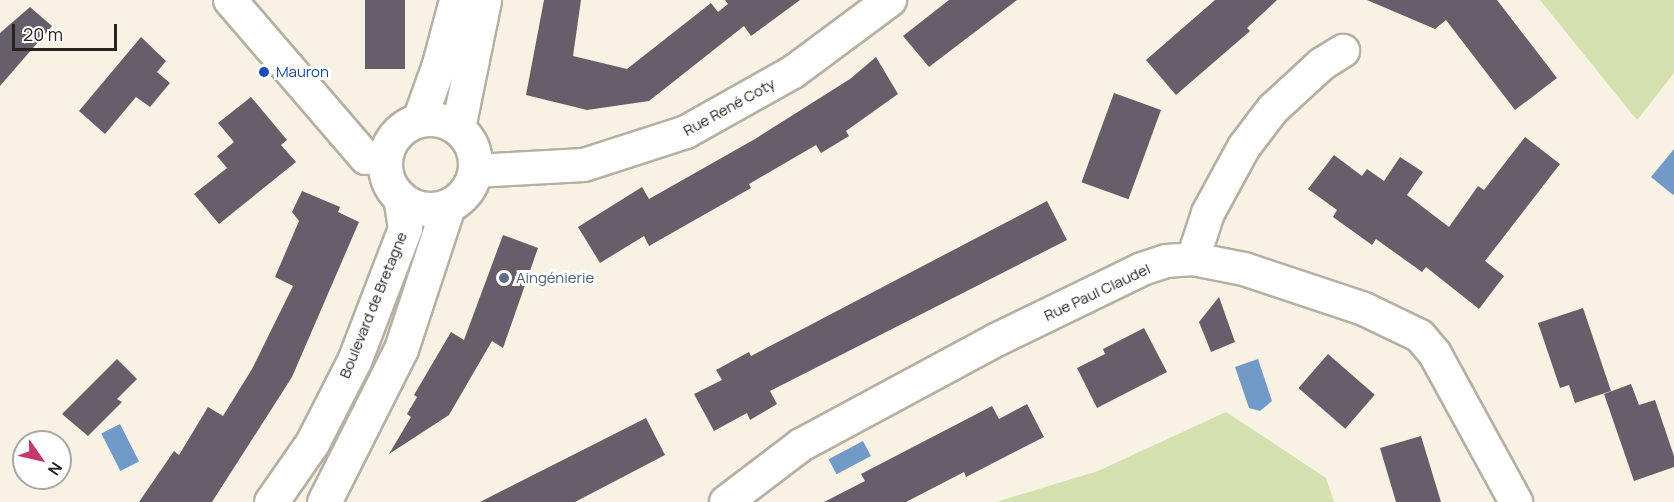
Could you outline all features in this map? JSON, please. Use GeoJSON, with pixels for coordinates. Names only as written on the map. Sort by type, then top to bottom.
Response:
{"type":"FeatureCollection","features":[{"type":"Feature","properties":{"kind":"main road"},"geometry":{"type":"LineString","coordinates":[[419,120],[440,64],[456,0]]}},
{"type":"Feature","properties":{"kind":"main road"},"geometry":{"type":"LineString","coordinates":[[458,128],[484,0]]}},
{"type":"Feature","properties":{"kind":"main road"},"geometry":{"type":"LineString","coordinates":[[432,119],[458,128],[472,147],[475,171],[460,197],[448,206],[423,208],[400,197],[386,171],[386,156],[397,134],[419,120],[432,119]]}},
{"type":"Feature","properties":{"kind":"main road","name":"Boulevard de Bretagne"},"geometry":{"type":"LineString","coordinates":[[271,502],[312,443],[354,361],[405,228],[400,197]]}},
{"type":"Feature","properties":{"kind":"main road"},"geometry":{"type":"LineString","coordinates":[[324,502],[401,350],[448,206]]}},
{"type":"Feature","properties":{"kind":"street"},"geometry":{"type":"LineString","coordinates":[[230,0],[366,158],[386,156]]}},
{"type":"Feature","properties":{"kind":"street","name":"Rue René Coty"},"geometry":{"type":"LineString","coordinates":[[475,171],[584,165],[686,132],[793,72],[890,0]]}},
{"type":"Feature","properties":{"kind":"street"},"geometry":{"type":"LineString","coordinates":[[1193,259],[1208,213],[1244,147],[1273,109],[1322,64],[1343,51]]}},
{"type":"Feature","properties":{"kind":"street","name":"Rue Paul Claudel"},"geometry":{"type":"LineString","coordinates":[[726,502],[801,445],[996,340],[1142,269],[1166,261],[1193,259],[1244,269],[1364,309],[1420,336],[1435,354],[1516,502]]}},
{"type":"Feature","properties":{"kind":"green space"},"geometry":{"type":"Polygon","coordinates":[[[1540,0],[1674,0],[1674,73],[1637,120],[1540,0]]]}},
{"type":"Feature","properties":{"kind":"green space"},"geometry":{"type":"Polygon","coordinates":[[[1226,412],[1326,478],[1334,502],[996,502],[1098,471],[1226,412]]]}},
{"type":"Feature","properties":{"kind":"water"},"geometry":{"type":"Polygon","coordinates":[[[1674,149],[1674,194],[1673,195],[1651,177],[1674,149]]]}},
{"type":"Feature","properties":{"kind":"water"},"geometry":{"type":"Polygon","coordinates":[[[1258,359],[1272,401],[1260,411],[1249,408],[1235,367],[1258,359]]]}},
{"type":"Feature","properties":{"kind":"water"},"geometry":{"type":"Polygon","coordinates":[[[120,424],[139,461],[120,471],[101,434],[120,424]]]}},
{"type":"Feature","properties":{"kind":"water"},"geometry":{"type":"Polygon","coordinates":[[[863,441],[871,456],[837,474],[829,459],[863,441]]]}},
{"type":"Feature","properties":{"kind":"building"},"geometry":{"type":"Polygon","coordinates":[[[365,0],[405,0],[405,69],[365,69],[365,0]]]}},
{"type":"Feature","properties":{"kind":"building"},"geometry":{"type":"Polygon","coordinates":[[[544,0],[581,0],[573,56],[627,69],[711,3],[718,12],[728,4],[725,0],[800,0],[751,36],[744,26],[649,101],[587,110],[526,95],[544,0]]]}},
{"type":"Feature","properties":{"kind":"building"},"geometry":{"type":"Polygon","coordinates":[[[949,0],[1017,0],[929,67],[903,36],[949,0]]]}},
{"type":"Feature","properties":{"kind":"building"},"geometry":{"type":"Polygon","coordinates":[[[1215,0],[1277,0],[1247,28],[1250,31],[1176,95],[1146,60],[1215,0]]]}},
{"type":"Feature","properties":{"kind":"building"},"geometry":{"type":"Polygon","coordinates":[[[1367,0],[1497,0],[1557,78],[1515,110],[1446,20],[1435,29],[1367,0]]]}},
{"type":"Feature","properties":{"kind":"building"},"geometry":{"type":"Polygon","coordinates":[[[30,7],[52,26],[0,86],[0,33],[30,7]]]}},
{"type":"Feature","properties":{"kind":"building"},"geometry":{"type":"Polygon","coordinates":[[[141,37],[166,61],[157,72],[170,83],[150,107],[136,97],[105,134],[79,111],[141,37]]]}},
{"type":"Feature","properties":{"kind":"building"},"geometry":{"type":"Polygon","coordinates":[[[876,57],[898,94],[846,131],[849,136],[821,153],[816,145],[749,184],[751,188],[649,246],[644,236],[600,263],[578,227],[642,187],[649,199],[755,139],[850,79],[876,57]]]}},
{"type":"Feature","properties":{"kind":"building"},"geometry":{"type":"Polygon","coordinates":[[[1114,93],[1161,110],[1128,199],[1082,182],[1114,93]]]}},
{"type":"Feature","properties":{"kind":"building"},"geometry":{"type":"Polygon","coordinates":[[[251,97],[287,140],[281,145],[296,162],[219,224],[194,194],[227,168],[217,156],[234,142],[218,123],[251,97]]]}},
{"type":"Feature","properties":{"kind":"building"},"geometry":{"type":"Polygon","coordinates":[[[1525,137],[1560,164],[1485,261],[1504,276],[1479,309],[1426,267],[1422,272],[1376,239],[1372,245],[1333,217],[1337,210],[1308,189],[1334,155],[1362,176],[1367,169],[1384,181],[1400,157],[1423,172],[1407,195],[1449,227],[1478,186],[1484,190],[1525,137]]]}},
{"type":"Feature","properties":{"kind":"building"},"geometry":{"type":"Polygon","coordinates":[[[302,191],[340,207],[338,212],[359,222],[292,377],[212,502],[139,502],[174,451],[179,455],[208,407],[223,416],[252,369],[293,286],[275,277],[299,221],[292,212],[302,191]]]}},
{"type":"Feature","properties":{"kind":"building"},"geometry":{"type":"Polygon","coordinates":[[[1047,201],[1067,240],[770,391],[777,404],[750,420],[747,413],[714,431],[694,394],[722,380],[716,370],[749,352],[751,356],[1047,201]]]}},
{"type":"Feature","properties":{"kind":"building"},"geometry":{"type":"Polygon","coordinates":[[[503,235],[538,248],[503,348],[492,341],[449,415],[389,454],[411,417],[407,414],[417,397],[414,395],[451,332],[464,340],[503,235]]]}},
{"type":"Feature","properties":{"kind":"building"},"geometry":{"type":"Polygon","coordinates":[[[1219,297],[1235,342],[1211,352],[1199,322],[1219,297]]]}},
{"type":"Feature","properties":{"kind":"building"},"geometry":{"type":"Polygon","coordinates":[[[1583,308],[1611,391],[1575,403],[1569,385],[1560,388],[1538,323],[1583,308]]]}},
{"type":"Feature","properties":{"kind":"building"},"geometry":{"type":"Polygon","coordinates":[[[1144,328],[1167,372],[1097,408],[1077,368],[1105,354],[1103,349],[1144,328]]]}},
{"type":"Feature","properties":{"kind":"building"},"geometry":{"type":"Polygon","coordinates":[[[1328,354],[1375,395],[1345,429],[1298,388],[1328,354]]]}},
{"type":"Feature","properties":{"kind":"building"},"geometry":{"type":"Polygon","coordinates":[[[117,359],[137,379],[117,399],[122,402],[88,436],[62,414],[117,359]]]}},
{"type":"Feature","properties":{"kind":"building"},"geometry":{"type":"Polygon","coordinates":[[[1631,384],[1639,405],[1655,400],[1674,456],[1674,467],[1634,481],[1604,394],[1631,384]]]}},
{"type":"Feature","properties":{"kind":"building"},"geometry":{"type":"Polygon","coordinates":[[[1027,404],[1044,437],[966,477],[964,472],[906,502],[824,502],[865,481],[861,474],[992,406],[999,419],[1027,404]]]}},
{"type":"Feature","properties":{"kind":"building"},"geometry":{"type":"Polygon","coordinates":[[[646,418],[665,455],[575,502],[480,502],[646,418]]]}},
{"type":"Feature","properties":{"kind":"building"},"geometry":{"type":"Polygon","coordinates":[[[1421,436],[1441,502],[1396,502],[1380,448],[1421,436]]]}},
{"type":"Feature","properties":{"kind":"place","name":"Mauron"},"geometry":{"type":"Point","coordinates":[264,72]}},
{"type":"Feature","properties":{"kind":"place","name":"Aingénierie"},"geometry":{"type":"Point","coordinates":[504,278]}}]}
